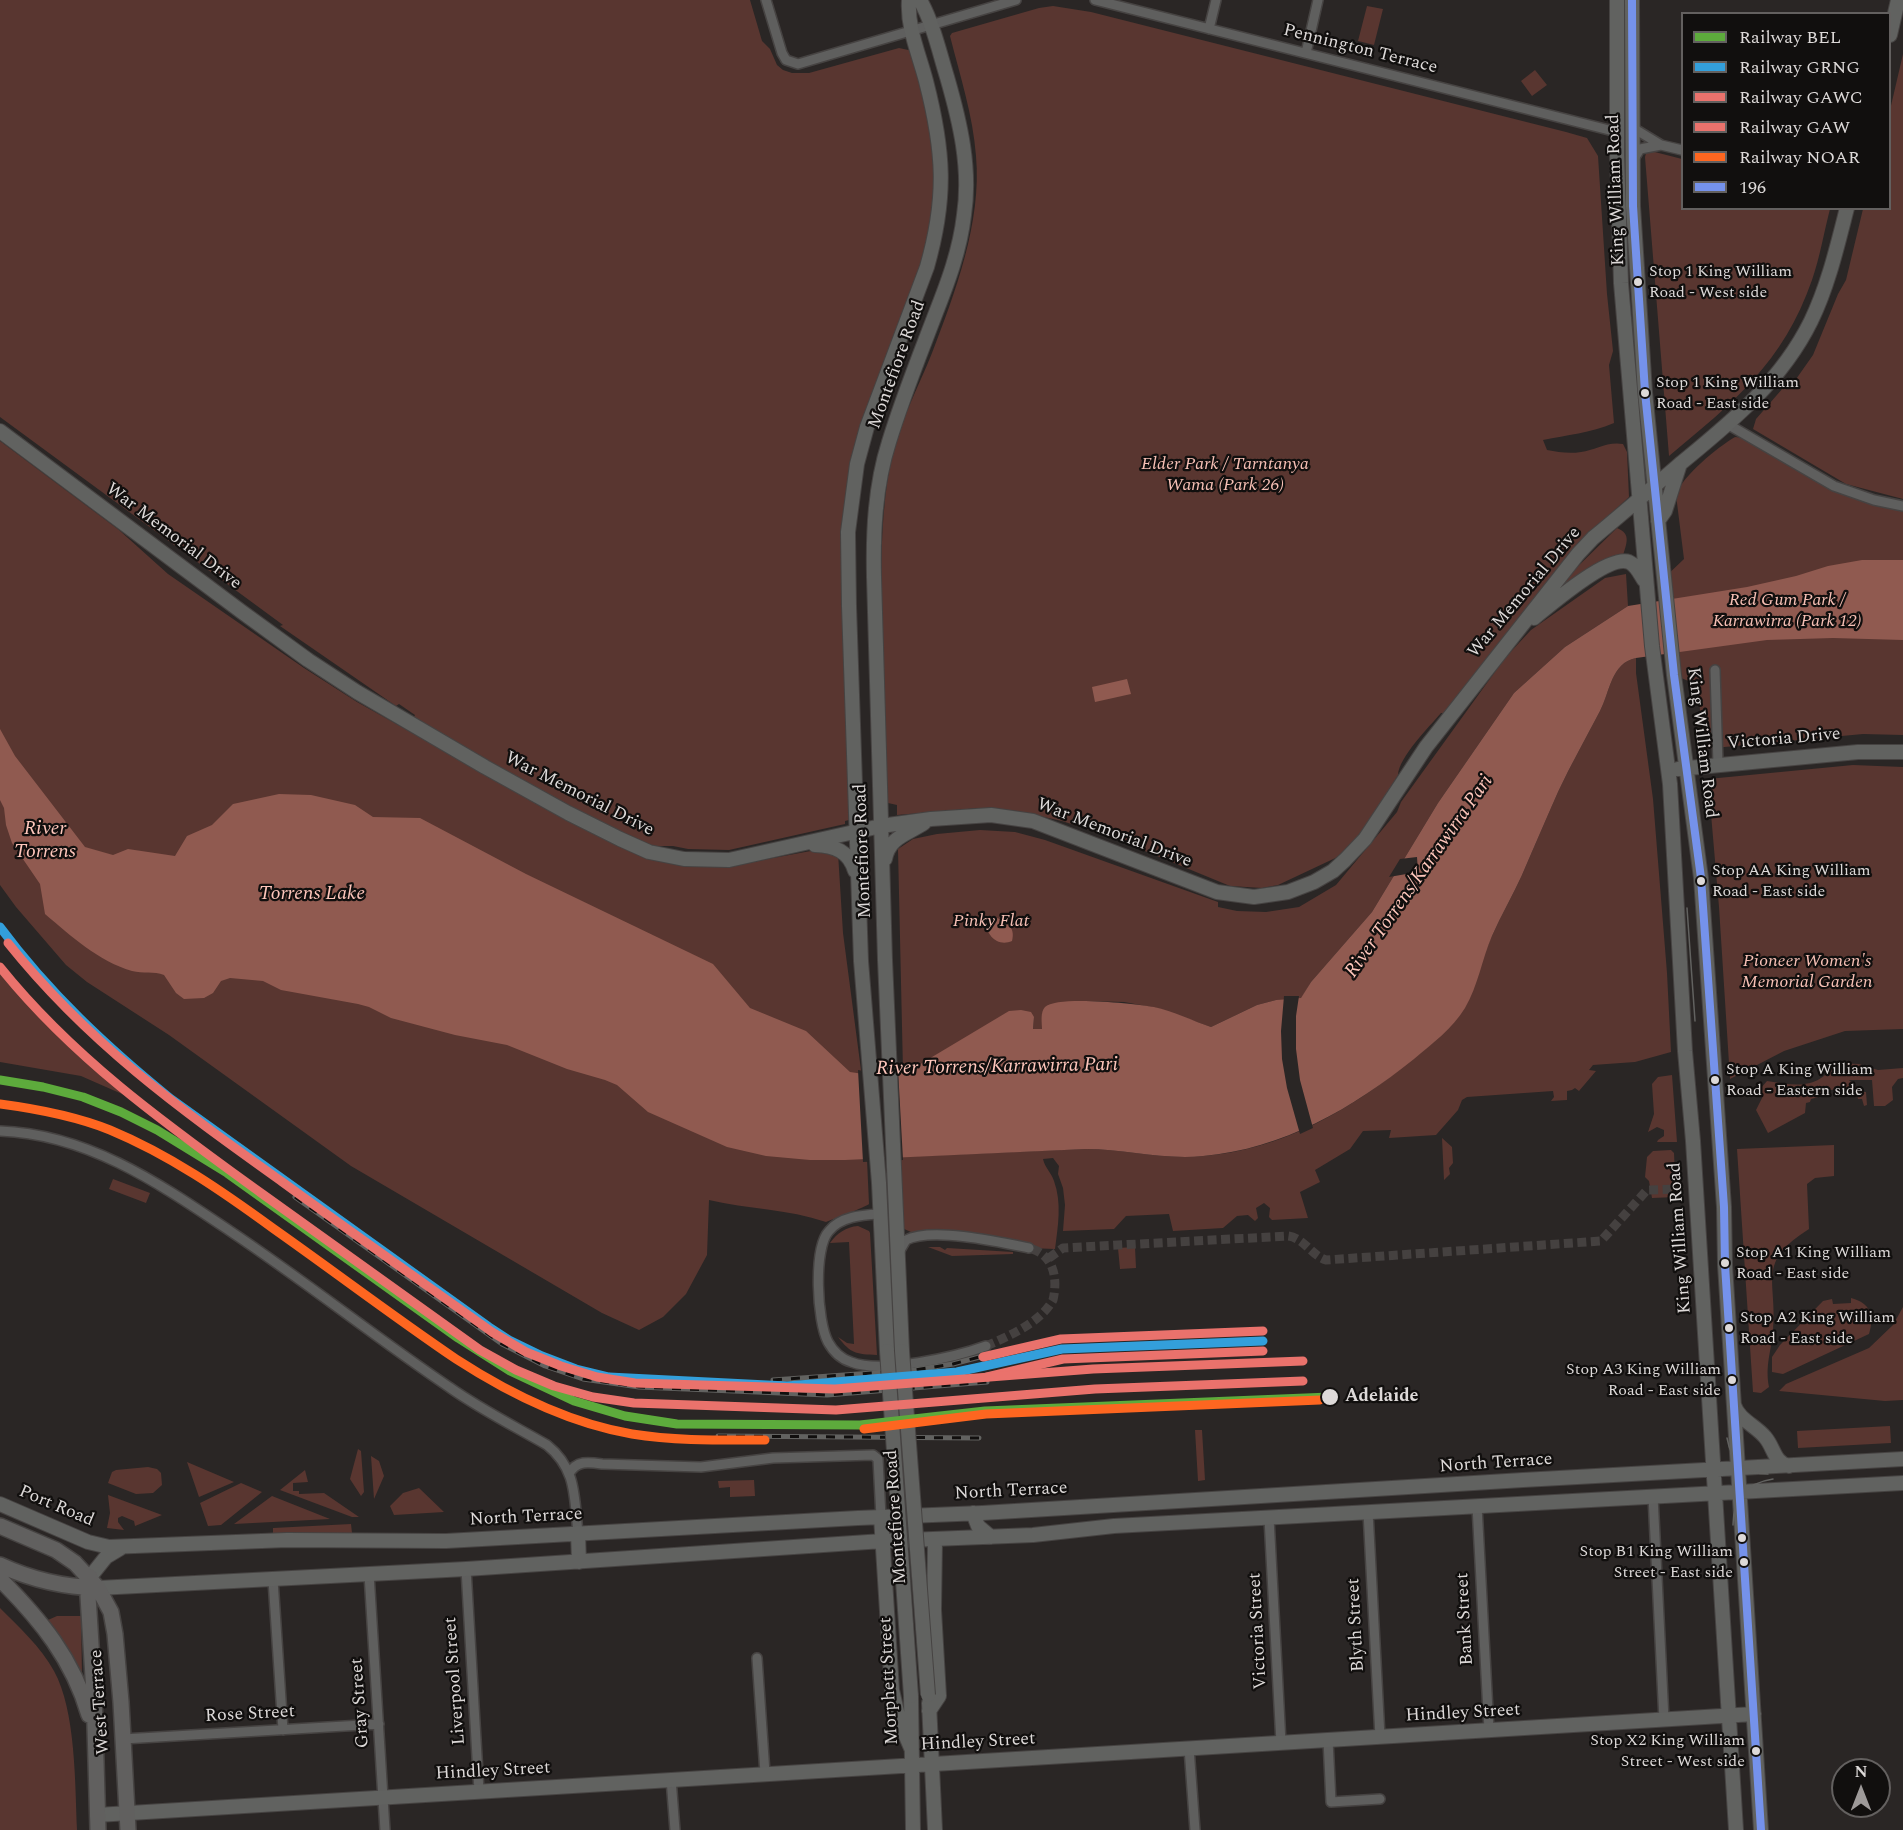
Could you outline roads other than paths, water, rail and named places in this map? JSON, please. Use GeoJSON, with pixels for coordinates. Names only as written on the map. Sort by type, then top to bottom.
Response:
{"type":"FeatureCollection","features":[{"type":"Feature","properties":{"kind":"main road","name":"Montefiore Road"},"geometry":{"type":"LineString","coordinates":[[887,1351],[879,1183],[861,961],[848,532],[857,464],[867,427],[934,241],[942,192],[938,139],[926,81],[911,30],[908,15],[909,0]]}},
{"type":"Feature","properties":{"kind":"main road","name":"Montefiore Road"},"geometry":{"type":"LineString","coordinates":[[920,0],[931,24],[960,124],[966,172],[966,193],[954,265],[888,444],[875,515],[874,577],[885,960],[902,1351],[928,1695]]}},
{"type":"Feature","properties":{"kind":"main road","name":"King William Road"},"geometry":{"type":"LineString","coordinates":[[1617,0],[1617,132],[1621,282],[1646,582],[1668,770],[1676,869],[1685,1051],[1715,1470],[1736,1830]]}},
{"type":"Feature","properties":{"kind":"main road","name":"King William Road"},"geometry":{"type":"LineString","coordinates":[[1632,0],[1635,246],[1642,350],[1674,675],[1701,888],[1724,1207],[1725,1265],[1761,1830]]}},
{"type":"Feature","properties":{"kind":"main road"},"geometry":{"type":"LineString","coordinates":[[1891,31],[1898,0]]}},
{"type":"Feature","properties":{"kind":"main road"},"geometry":{"type":"LineString","coordinates":[[1617,132],[1627,141],[1633,162]]}},
{"type":"Feature","properties":{"kind":"main road","name":"War Memorial Drive"},"geometry":{"type":"LineString","coordinates":[[0,431],[308,660],[406,722],[595,827],[649,852],[672,858],[729,860],[881,826],[931,819],[991,815],[1019,818],[1047,826],[1217,892],[1254,897],[1288,892],[1314,882],[1333,871],[1360,845],[1426,747],[1578,554],[1654,486],[1729,425],[1777,375],[1811,321],[1826,283],[1846,210]]}},
{"type":"Feature","properties":{"kind":"main road"},"geometry":{"type":"LineString","coordinates":[[896,349],[919,358]]}},
{"type":"Feature","properties":{"kind":"main road"},"geometry":{"type":"LineString","coordinates":[[1658,521],[1665,511],[1680,465]]}},
{"type":"Feature","properties":{"kind":"main road"},"geometry":{"type":"LineString","coordinates":[[1512,636],[1586,579],[1614,562],[1631,563],[1646,582]]}},
{"type":"Feature","properties":{"kind":"main road","name":"Victoria Drive"},"geometry":{"type":"LineString","coordinates":[[1668,770],[1858,752],[1903,752]]}},
{"type":"Feature","properties":{"kind":"main road"},"geometry":{"type":"LineString","coordinates":[[883,873],[890,845],[902,834],[931,819]]}},
{"type":"Feature","properties":{"kind":"main road"},"geometry":{"type":"LineString","coordinates":[[802,844],[828,847],[845,853],[853,864],[858,885]]}},
{"type":"Feature","properties":{"kind":"main road"},"geometry":{"type":"LineString","coordinates":[[1697,1209],[1724,1207]]}},
{"type":"Feature","properties":{"kind":"main road","name":"Morphett Street"},"geometry":{"type":"LineString","coordinates":[[887,1351],[911,1696],[913,1830]]}},
{"type":"Feature","properties":{"kind":"main road"},"geometry":{"type":"LineString","coordinates":[[1734,1404],[1739,1415],[1765,1437],[1780,1462],[1789,1466]]}},
{"type":"Feature","properties":{"kind":"main road","name":"North Terrace"},"geometry":{"type":"LineString","coordinates":[[98,1545],[121,1548],[287,1540],[446,1541],[1903,1459]]}},
{"type":"Feature","properties":{"kind":"main road"},"geometry":{"type":"LineString","coordinates":[[0,1565],[44,1581],[130,1587],[466,1569],[883,1541],[935,1541],[1042,1535],[1114,1526],[1903,1483]]}},
{"type":"Feature","properties":{"kind":"main road"},"geometry":{"type":"LineString","coordinates":[[1268,1495],[1269,1518]]}},
{"type":"Feature","properties":{"kind":"main road","name":"Port Road"},"geometry":{"type":"LineString","coordinates":[[0,1504],[98,1545]]}},
{"type":"Feature","properties":{"kind":"main road"},"geometry":{"type":"LineString","coordinates":[[973,1513],[978,1526],[991,1537]]}},
{"type":"Feature","properties":{"kind":"main road"},"geometry":{"type":"LineString","coordinates":[[881,1517],[892,1690],[899,1720],[911,1748]]}},
{"type":"Feature","properties":{"kind":"main road"},"geometry":{"type":"LineString","coordinates":[[0,1526],[56,1550],[75,1563],[92,1584]]}},
{"type":"Feature","properties":{"kind":"main road"},"geometry":{"type":"LineString","coordinates":[[578,1533],[579,1562]]}},
{"type":"Feature","properties":{"kind":"main road"},"geometry":{"type":"LineString","coordinates":[[929,1711],[939,1696],[934,1610],[935,1541]]}},
{"type":"Feature","properties":{"kind":"main road","name":"West Terrace"},"geometry":{"type":"LineString","coordinates":[[98,1545],[92,1584],[98,1822]]}},
{"type":"Feature","properties":{"kind":"main road"},"geometry":{"type":"LineString","coordinates":[[92,1584],[106,1557],[121,1548]]}},
{"type":"Feature","properties":{"kind":"main road"},"geometry":{"type":"LineString","coordinates":[[0,1579],[47,1631],[72,1670],[90,1718],[96,1756]]}},
{"type":"Feature","properties":{"kind":"main road","name":"West Terrace"},"geometry":{"type":"LineString","coordinates":[[92,1584],[111,1612],[115,1634],[128,1830]]}},
{"type":"Feature","properties":{"kind":"main road"},"geometry":{"type":"LineString","coordinates":[[111,1612],[118,1597],[130,1587]]}},
{"type":"Feature","properties":{"kind":"main road","name":"Morphett Street"},"geometry":{"type":"LineString","coordinates":[[928,1695],[935,1830]]}},
{"type":"Feature","properties":{"kind":"main road","name":"Hindley Street"},"geometry":{"type":"LineString","coordinates":[[98,1822],[127,1813],[1754,1714]]}},
{"type":"Feature","properties":{"kind":"street"},"geometry":{"type":"LineString","coordinates":[[766,0],[782,53],[790,62],[803,63],[1016,0]]}},
{"type":"Feature","properties":{"kind":"street","name":"Pennington Terrace"},"geometry":{"type":"LineString","coordinates":[[1095,0],[1617,132]]}},
{"type":"Feature","properties":{"kind":"street"},"geometry":{"type":"LineString","coordinates":[[1209,29],[1216,0]]}},
{"type":"Feature","properties":{"kind":"street"},"geometry":{"type":"LineString","coordinates":[[1306,53],[1318,0]]}},
{"type":"Feature","properties":{"kind":"street"},"geometry":{"type":"LineString","coordinates":[[1633,128],[1661,145],[1681,150]]}},
{"type":"Feature","properties":{"kind":"street"},"geometry":{"type":"LineString","coordinates":[[1633,162],[1638,151],[1661,145]]}},
{"type":"Feature","properties":{"kind":"street"},"geometry":{"type":"LineString","coordinates":[[1729,425],[1834,486],[1874,500],[1903,506]]}},
{"type":"Feature","properties":{"kind":"street"},"geometry":{"type":"LineString","coordinates":[[1715,670],[1718,764]]}},
{"type":"Feature","properties":{"kind":"street"},"geometry":{"type":"LineString","coordinates":[[0,1131],[45,1137],[82,1148],[113,1159],[149,1177],[257,1249],[450,1388],[547,1445],[560,1456],[569,1474],[574,1492],[578,1533]]}},
{"type":"Feature","properties":{"kind":"street"},"geometry":{"type":"LineString","coordinates":[[880,1214],[858,1215],[836,1225],[829,1231],[821,1246],[818,1262],[822,1326],[833,1350],[853,1363],[869,1366],[916,1363],[958,1355],[986,1346]]}},
{"type":"Feature","properties":{"kind":"street"},"geometry":{"type":"LineString","coordinates":[[898,1221],[905,1231],[920,1236]]}},
{"type":"Feature","properties":{"kind":"street"},"geometry":{"type":"LineString","coordinates":[[898,1254],[904,1242],[912,1237],[920,1236],[963,1237],[1029,1248]]}},
{"type":"Feature","properties":{"kind":"street"},"geometry":{"type":"LineString","coordinates":[[569,1474],[578,1463],[589,1462],[701,1467],[774,1458],[873,1455],[878,1459],[881,1517]]}},
{"type":"Feature","properties":{"kind":"street"},"geometry":{"type":"LineString","coordinates":[[1653,1496],[1664,1720]]}},
{"type":"Feature","properties":{"kind":"street","name":"Bank Street"},"geometry":{"type":"LineString","coordinates":[[1477,1506],[1489,1730]]}},
{"type":"Feature","properties":{"kind":"street","name":"Blyth Street"},"geometry":{"type":"LineString","coordinates":[[1368,1512],[1380,1737]]}},
{"type":"Feature","properties":{"kind":"street","name":"Victoria Street"},"geometry":{"type":"LineString","coordinates":[[1269,1518],[1281,1743]]}},
{"type":"Feature","properties":{"kind":"street","name":"Liverpool Street"},"geometry":{"type":"LineString","coordinates":[[466,1569],[479,1791]]}},
{"type":"Feature","properties":{"kind":"street","name":"Gray Street"},"geometry":{"type":"LineString","coordinates":[[369,1574],[385,1830]]}},
{"type":"Feature","properties":{"kind":"street"},"geometry":{"type":"LineString","coordinates":[[273,1580],[283,1730]]}},
{"type":"Feature","properties":{"kind":"street"},"geometry":{"type":"LineString","coordinates":[[758,1658],[765,1773]]}},
{"type":"Feature","properties":{"kind":"street","name":"Rose Street"},"geometry":{"type":"LineString","coordinates":[[123,1739],[379,1725]]}},
{"type":"Feature","properties":{"kind":"street"},"geometry":{"type":"LineString","coordinates":[[1328,1740],[1331,1802],[1380,1799]]}},
{"type":"Feature","properties":{"kind":"street"},"geometry":{"type":"LineString","coordinates":[[1189,1748],[1195,1830]]}},
{"type":"Feature","properties":{"kind":"street"},"geometry":{"type":"LineString","coordinates":[[671,1779],[675,1830]]}},
{"type":"Feature","properties":{"kind":"water","name":"Torrens Lake"},"geometry":{"type":"Polygon","coordinates":[[[1862,560],[1903,560],[1903,640],[1833,638],[1767,640],[1636,658],[1621,666],[1612,679],[1600,711],[1563,782],[1492,936],[1469,1000],[1454,1022],[1435,1042],[1391,1077],[1367,1094],[1316,1123],[1261,1145],[1203,1156],[1174,1157],[1086,1149],[845,1160],[766,1156],[727,1147],[648,1112],[617,1085],[605,1080],[567,1069],[507,1045],[455,1035],[391,1018],[358,1004],[281,990],[263,981],[230,978],[221,981],[213,993],[204,998],[184,999],[176,993],[164,975],[132,971],[108,961],[86,947],[45,914],[40,884],[12,843],[0,800],[0,729],[15,756],[85,847],[113,855],[128,849],[175,856],[187,836],[212,825],[233,804],[279,794],[311,795],[355,805],[373,817],[420,818],[526,874],[713,964],[750,1008],[806,1031],[850,1072],[877,1076],[917,1066],[1009,1011],[1031,1012],[1034,1017],[1033,1029],[1042,1029],[1043,1009],[1052,1003],[1080,1001],[1145,1006],[1161,1009],[1211,1027],[1257,1005],[1276,1000],[1301,998],[1311,982],[1372,912],[1438,803],[1514,693],[1565,647],[1628,606],[1747,587],[1828,566],[1862,560]]]}},
{"type":"Feature","properties":{"kind":"water"},"geometry":{"type":"Polygon","coordinates":[[[1127,679],[1131,694],[1095,702],[1092,687],[1127,679]]]}},
{"type":"Feature","properties":{"kind":"water"},"geometry":{"type":"Polygon","coordinates":[[[993,917],[1009,925],[1013,932],[1012,941],[1002,943],[991,936],[986,921],[993,917]]]}},
{"type":"Feature","properties":{"kind":"tunnel"},"geometry":{"type":"LineString","coordinates":[[1049,1258],[1063,1248],[1288,1236],[1299,1240],[1326,1260],[1601,1241],[1647,1190],[1680,1189]]}},
{"type":"Feature","properties":{"kind":"tunnel"},"geometry":{"type":"LineString","coordinates":[[986,1346],[1032,1322],[1053,1300],[1055,1283],[1049,1261],[1037,1251],[1029,1248]]}},
{"type":"Feature","properties":{"kind":"tram line"},"geometry":{"type":"LineString","coordinates":[[1687,908],[1695,1021]]}},
{"type":"Feature","properties":{"kind":"tram line"},"geometry":{"type":"LineString","coordinates":[[1727,1438],[1732,1453],[1740,1465],[1752,1472],[1768,1474]]}},
{"type":"Feature","properties":{"kind":"tram line"},"geometry":{"type":"LineString","coordinates":[[1733,1525],[1736,1507],[1743,1493],[1756,1484],[1773,1479]]}},
{"type":"Feature","properties":{"kind":"railway"},"geometry":{"type":"LineString","coordinates":[[295,1197],[502,1344],[545,1366],[583,1379],[639,1387],[827,1395],[987,1382]]}},
{"type":"Feature","properties":{"kind":"railway"},"geometry":{"type":"LineString","coordinates":[[773,1380],[915,1370],[953,1364],[987,1355]]}},
{"type":"Feature","properties":{"kind":"railway"},"geometry":{"type":"LineString","coordinates":[[718,1436],[979,1438]]}},
{"type":"Feature","properties":{"kind":"rail line","name":"GRNG"},"geometry":{"type":"LineString","coordinates":[[0,927],[59,997],[124,1059],[171,1099],[489,1327],[509,1340],[542,1356],[576,1369],[609,1377],[787,1386],[957,1372],[1062,1349],[1263,1341]]}},
{"type":"Feature","properties":{"kind":"rail line","name":"GAW"},"geometry":{"type":"LineString","coordinates":[[8,943],[70,1012],[136,1072],[171,1100],[492,1332],[526,1352],[561,1366],[597,1377],[635,1383],[835,1389],[1093,1369],[1303,1361]]}},
{"type":"Feature","properties":{"kind":"rail line","name":"GAWC"},"geometry":{"type":"LineString","coordinates":[[0,967],[58,1031],[156,1116],[480,1350],[516,1370],[554,1386],[593,1397],[634,1403],[836,1410],[1095,1389],[1303,1381]]}},
{"type":"Feature","properties":{"kind":"rail line","name":"BEL"},"geometry":{"type":"LineString","coordinates":[[0,1080],[83,1097],[157,1130],[227,1173],[458,1338],[510,1371],[574,1401],[625,1416],[677,1424],[860,1425],[985,1411],[1330,1397]]}},
{"type":"Feature","properties":{"kind":"rail line","name":"NOAR"},"geometry":{"type":"LineString","coordinates":[[0,1104],[56,1114],[97,1125],[175,1162],[235,1201],[456,1359],[540,1406],[585,1423],[632,1434],[682,1439],[765,1440]]}},
{"type":"Feature","properties":{"kind":"rail line","name":"GAW"},"geometry":{"type":"LineString","coordinates":[[983,1357],[1061,1339],[1263,1331]]}},
{"type":"Feature","properties":{"kind":"rail line","name":"GAWC"},"geometry":{"type":"LineString","coordinates":[[987,1377],[1063,1359],[1263,1351]]}},
{"type":"Feature","properties":{"kind":"rail line","name":"NOAR"},"geometry":{"type":"LineString","coordinates":[[864,1429],[986,1414],[1320,1400]]}},
{"type":"Feature","properties":{"kind":"place","name":"Stop 1 King William Road - West side"},"geometry":{"type":"Point","coordinates":[1638,282]}},
{"type":"Feature","properties":{"kind":"place","name":"Stop 1 King William Road - East side"},"geometry":{"type":"Point","coordinates":[1645,393]}},
{"type":"Feature","properties":{"kind":"place","name":"Stop AA King William Road - East side"},"geometry":{"type":"Point","coordinates":[1701,881]}},
{"type":"Feature","properties":{"kind":"place","name":"Stop A King William Road - Eastern side"},"geometry":{"type":"Point","coordinates":[1715,1080]}},
{"type":"Feature","properties":{"kind":"place","name":"Stop A1 King William Road - East side"},"geometry":{"type":"Point","coordinates":[1725,1263]}},
{"type":"Feature","properties":{"kind":"place","name":"Stop A2 King William Road - East side"},"geometry":{"type":"Point","coordinates":[1729,1328]}},
{"type":"Feature","properties":{"kind":"place","name":"Stop A3 King William Road - East side"},"geometry":{"type":"Point","coordinates":[1732,1380]}},
{"type":"Feature","properties":{"kind":"place","name":"Adelaide"},"geometry":{"type":"Point","coordinates":[1330,1397]}},
{"type":"Feature","properties":{"kind":"place","name":"Stop B1 King William Street - East side"},"geometry":{"type":"Point","coordinates":[1744,1562]}},
{"type":"Feature","properties":{"kind":"place","name":"Stop X2 King William Street - West side"},"geometry":{"type":"Point","coordinates":[1756,1751]}},
{"type":"Feature","properties":{"kind":"park label","name":"Elder Park / Tarntanya Wama (Park 26)"},"geometry":{"type":"Point","coordinates":[1225,475]}},
{"type":"Feature","properties":{"kind":"park label","name":"Red Gum Park / Karrawirra (Park 12)"},"geometry":{"type":"Point","coordinates":[1787,611]}},
{"type":"Feature","properties":{"kind":"park label","name":"Pinky Flat"},"geometry":{"type":"Point","coordinates":[991,922]}},
{"type":"Feature","properties":{"kind":"park label","name":"Pioneer Women's Memorial Garden"},"geometry":{"type":"Point","coordinates":[1807,972]}},
{"type":"Feature","properties":{"kind":"water label","name":"River Torrens"},"geometry":{"type":"Point","coordinates":[45,842]}},
{"type":"Feature","properties":{"kind":"water label","name":"River Torrens/Karrawirra Pari"},"geometry":{"type":"Point","coordinates":[1420,877]}},
{"type":"Feature","properties":{"kind":"water label","name":"River Torrens/Karrawirra Pari"},"geometry":{"type":"Point","coordinates":[997,1068]}}]}
